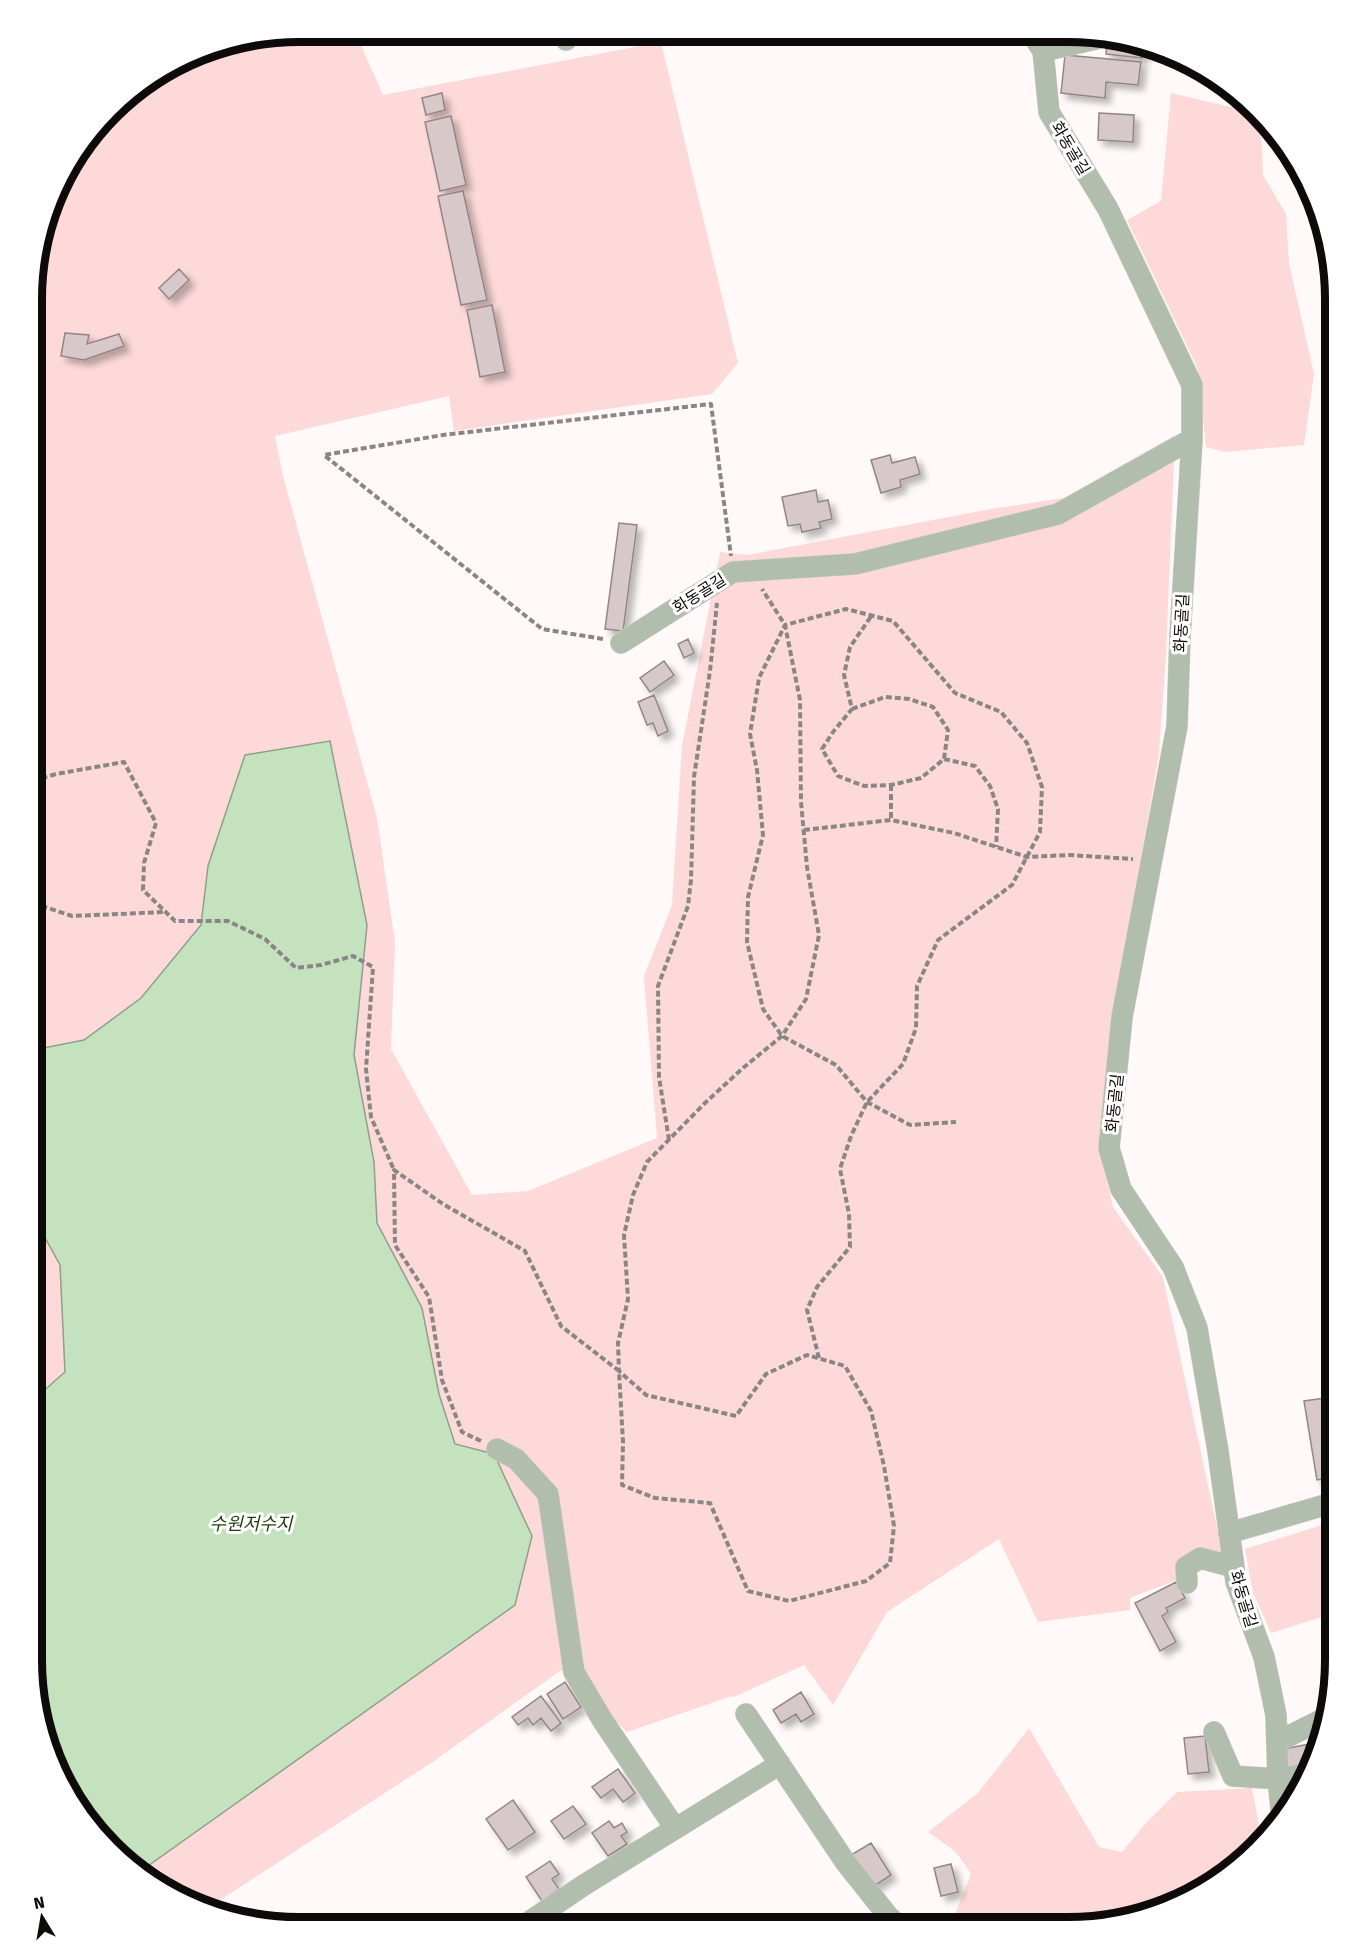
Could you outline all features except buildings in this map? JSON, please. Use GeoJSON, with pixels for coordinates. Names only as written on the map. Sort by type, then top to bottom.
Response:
{"type":"FeatureCollection","features":[{"type":"Feature","properties":{"kind":"street","name":"화동골길"},"geometry":{"type":"LineString","coordinates":[[1037,42],[1049,112],[1108,209],[1192,385],[1192,439],[1177,726],[1122,1017],[1109,1148],[1121,1189],[1173,1267],[1197,1329],[1236,1582],[1263,1657],[1276,1715],[1281,1805]]}},
{"type":"Feature","properties":{"kind":"street","name":"화동골길"},"geometry":{"type":"LineString","coordinates":[[621,643],[734,575],[855,564],[1058,514],[1192,439]]}},
{"type":"Feature","properties":{"kind":"street"},"geometry":{"type":"LineString","coordinates":[[497,1449],[516,1459],[548,1494],[574,1672],[603,1721],[675,1828]]}},
{"type":"Feature","properties":{"kind":"street"},"geometry":{"type":"LineString","coordinates":[[1229,1533],[1325,1505]]}},
{"type":"Feature","properties":{"kind":"street"},"geometry":{"type":"LineString","coordinates":[[1187,1583],[1186,1567],[1200,1558],[1234,1567]]}},
{"type":"Feature","properties":{"kind":"street"},"geometry":{"type":"LineString","coordinates":[[746,1714],[846,1863],[889,1917]]}},
{"type":"Feature","properties":{"kind":"street"},"geometry":{"type":"LineString","coordinates":[[1277,1742],[1317,1722]]}},
{"type":"Feature","properties":{"kind":"street"},"geometry":{"type":"LineString","coordinates":[[1214,1732],[1233,1776],[1278,1779],[1299,1775]]}},
{"type":"Feature","properties":{"kind":"street"},"geometry":{"type":"LineString","coordinates":[[536,1917],[780,1764]]}},
{"type":"Feature","properties":{"kind":"path"},"geometry":{"type":"LineString","coordinates":[[621,643],[542,629],[324,455],[443,435],[711,404],[734,575],[710,670],[694,777],[688,906],[658,986],[659,1077],[669,1141]]}},
{"type":"Feature","properties":{"kind":"path"},"geometry":{"type":"LineString","coordinates":[[394,1170],[443,1204],[525,1251],[561,1326],[619,1371],[646,1395],[736,1416],[766,1374],[807,1355],[845,1366],[871,1412],[884,1466],[894,1526],[890,1563],[866,1581],[789,1601],[748,1591],[710,1503],[655,1498],[621,1485],[623,1443],[619,1371],[618,1343],[628,1299],[624,1235],[633,1196],[647,1162],[728,1082],[782,1036],[806,999],[819,935],[807,867],[801,802],[800,700],[785,625],[734,575]]}},
{"type":"Feature","properties":{"kind":"path"},"geometry":{"type":"LineString","coordinates":[[819,1358],[807,1310],[817,1287],[850,1247],[849,1214],[840,1169],[851,1136],[867,1102],[903,1064],[916,1028],[917,986],[938,940],[1012,885],[1040,832],[1042,787],[1027,743],[1000,712],[955,693],[893,621],[846,609],[785,625],[759,678],[750,734],[757,770],[763,835],[748,897],[747,942],[763,1009],[782,1036],[836,1065],[867,1102],[910,1125],[956,1122]]}},
{"type":"Feature","properties":{"kind":"path"},"geometry":{"type":"LineString","coordinates":[[852,709],[844,675],[850,647],[872,615]]}},
{"type":"Feature","properties":{"kind":"path"},"geometry":{"type":"LineString","coordinates":[[885,697],[909,699],[933,707],[948,730],[944,759],[921,778],[891,785],[864,786],[838,776],[822,750],[852,709],[885,697]]}},
{"type":"Feature","properties":{"kind":"path"},"geometry":{"type":"LineString","coordinates":[[944,759],[975,766],[990,786],[998,809],[996,847]]}},
{"type":"Feature","properties":{"kind":"path"},"geometry":{"type":"LineString","coordinates":[[42,778],[123,762],[156,823],[144,863],[143,890],[176,921],[228,921],[265,939],[296,968],[352,956],[373,967],[366,1070],[371,1117],[394,1170],[395,1245],[429,1297],[442,1380],[462,1432],[497,1449]]}},
{"type":"Feature","properties":{"kind":"path"},"geometry":{"type":"LineString","coordinates":[[891,785],[891,820]]}},
{"type":"Feature","properties":{"kind":"path"},"geometry":{"type":"LineString","coordinates":[[804,830],[891,820],[954,833],[1027,857],[1069,855],[1152,861]]}},
{"type":"Feature","properties":{"kind":"path"},"geometry":{"type":"LineString","coordinates":[[42,906],[72,916],[166,912]]}},
{"type":"Feature","properties":{"kind":"shaded area"},"geometry":{"type":"Polygon","coordinates":[[[359,42],[383,95],[661,42],[738,363],[712,394],[454,431],[449,396],[275,436],[283,476],[377,818],[395,942],[391,1049],[472,1195],[528,1191],[657,1138],[644,976],[672,905],[682,746],[720,552],[748,555],[991,509],[1064,498],[1175,435],[1166,655],[1159,754],[1111,1032],[1101,1150],[1113,1207],[1163,1277],[1228,1578],[1213,1566],[1130,1598],[1130,1610],[1038,1622],[999,1539],[887,1612],[833,1705],[804,1665],[734,1697],[627,1732],[561,1670],[434,1761],[216,1903],[170,1883],[142,1864],[117,1842],[95,1817],[76,1789],[68,1774],[51,1727],[44,1694],[42,1660],[42,299],[44,265],[51,232],[68,185],[95,142],[117,117],[156,85],[185,68],[216,56],[265,44],[359,42]]]}},
{"type":"Feature","properties":{"kind":"shaded area"},"geometry":{"type":"Polygon","coordinates":[[[1171,93],[1242,110],[1261,129],[1263,175],[1286,214],[1289,263],[1314,374],[1304,445],[1225,452],[1206,447],[1198,369],[1127,220],[1161,201],[1171,93]]]}},
{"type":"Feature","properties":{"kind":"shaded area"},"geometry":{"type":"Polygon","coordinates":[[[1325,1524],[1325,1616],[1271,1633],[1253,1593],[1245,1549],[1325,1524]]]}},
{"type":"Feature","properties":{"kind":"shaded area"},"geometry":{"type":"Polygon","coordinates":[[[1029,1728],[1099,1847],[1122,1852],[1146,1823],[1177,1792],[1252,1788],[1260,1831],[1225,1864],[1197,1883],[1182,1891],[1135,1908],[1102,1915],[1068,1917],[954,1917],[971,1874],[956,1852],[928,1832],[978,1793],[1029,1728]]]}},
{"type":"Feature","properties":{"kind":"water","name":"수원저수지"},"geometry":{"type":"Polygon","coordinates":[[[330,741],[367,925],[354,1055],[374,1162],[377,1223],[422,1308],[439,1394],[455,1444],[494,1454],[532,1536],[515,1605],[146,1867],[106,1830],[76,1789],[56,1743],[44,1694],[42,1392],[65,1372],[60,1265],[42,1232],[42,1048],[84,1040],[141,998],[201,925],[208,866],[245,755],[330,741]]]}}]}
